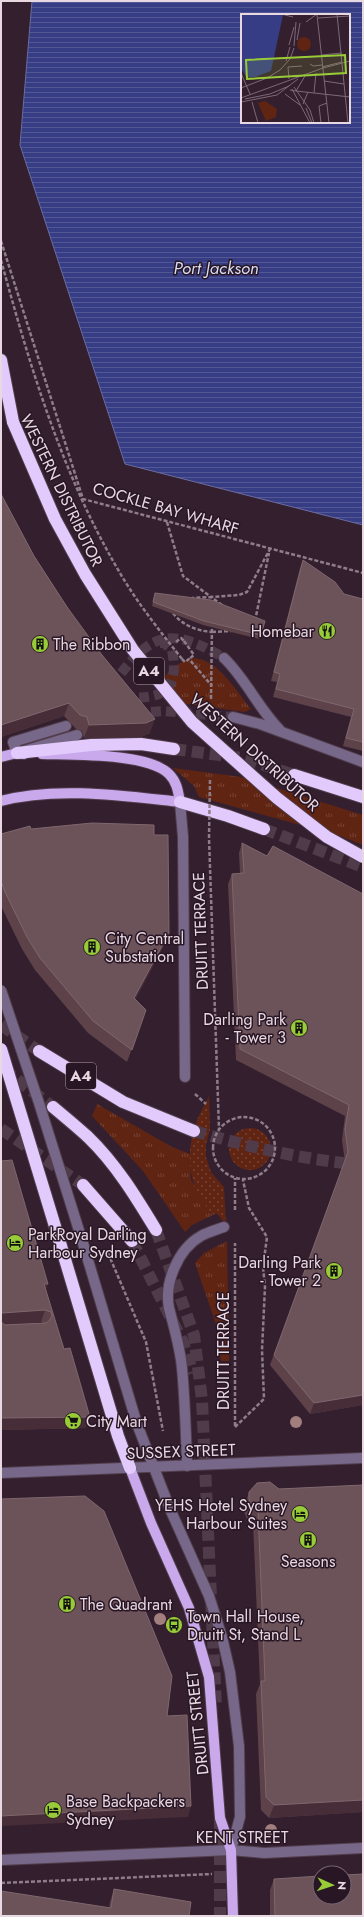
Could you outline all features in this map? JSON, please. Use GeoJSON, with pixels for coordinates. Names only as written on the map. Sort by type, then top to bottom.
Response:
{"type":"FeatureCollection","features":[{"type":"Feature","properties":{"kind":"highway"},"geometry":{"type":"LineString","coordinates":[[1,360],[13,422]]}},
{"type":"Feature","properties":{"kind":"highway","name":"WESTERN DISTRIBUTOR"},"geometry":{"type":"LineString","coordinates":[[1,405],[13,422],[55,520],[85,574],[133,650],[192,722],[271,793],[327,837],[363,857]]}},
{"type":"Feature","properties":{"kind":"highway"},"geometry":{"type":"LineString","coordinates":[[15,748],[141,744],[174,749]]}},
{"type":"Feature","properties":{"kind":"highway"},"geometry":{"type":"LineString","coordinates":[[294,775],[363,797]]}},
{"type":"Feature","properties":{"kind":"highway"},"geometry":{"type":"LineString","coordinates":[[180,802],[228,816],[264,829]]}},
{"type":"Feature","properties":{"kind":"highway"},"geometry":{"type":"LineString","coordinates":[[1,1050],[118,1436],[130,1468]]}},
{"type":"Feature","properties":{"kind":"highway","name":"A4"},"geometry":{"type":"LineString","coordinates":[[38,1051],[123,1102],[194,1131]]}},
{"type":"Feature","properties":{"kind":"highway"},"geometry":{"type":"LineString","coordinates":[[53,1107],[88,1137],[110,1161],[135,1194],[156,1230]]}},
{"type":"Feature","properties":{"kind":"highway"},"geometry":{"type":"LineString","coordinates":[[84,1185],[132,1242]]}},
{"type":"Feature","properties":{"kind":"main road"},"geometry":{"type":"LineString","coordinates":[[1,758],[15,748],[144,761],[168,773],[178,785],[180,802],[130,796],[81,794],[19,796],[1,801]]}},
{"type":"Feature","properties":{"kind":"main road","name":"DRUITT STREET"},"geometry":{"type":"LineString","coordinates":[[130,1468],[189,1608],[209,1677],[220,1818],[231,1850],[233,1916]]}},
{"type":"Feature","properties":{"kind":"street"},"geometry":{"type":"LineString","coordinates":[[224,658],[242,678],[272,722],[282,732]]}},
{"type":"Feature","properties":{"kind":"street"},"geometry":{"type":"LineString","coordinates":[[232,717],[282,732],[363,762]]}},
{"type":"Feature","properties":{"kind":"street"},"geometry":{"type":"LineString","coordinates":[[15,748],[66,726]]}},
{"type":"Feature","properties":{"kind":"street"},"geometry":{"type":"LineString","coordinates":[[15,748],[77,735]]}},
{"type":"Feature","properties":{"kind":"street"},"geometry":{"type":"LineString","coordinates":[[180,802],[183,837],[185,1077]]}},
{"type":"Feature","properties":{"kind":"street"},"geometry":{"type":"LineString","coordinates":[[1,990],[39,1103],[82,1240],[137,1424],[170,1509],[209,1596],[230,1672],[239,1746],[240,1817],[231,1850]]}},
{"type":"Feature","properties":{"kind":"street"},"geometry":{"type":"LineString","coordinates":[[187,1466],[182,1367],[169,1306],[170,1281],[177,1262],[188,1247],[201,1236],[224,1227]]}},
{"type":"Feature","properties":{"kind":"street","name":"SUSSEX STREET"},"geometry":{"type":"LineString","coordinates":[[1,1473],[363,1458]]}},
{"type":"Feature","properties":{"kind":"street","name":"KENT STREET"},"geometry":{"type":"LineString","coordinates":[[1,1860],[231,1850],[264,1853],[363,1848]]}},
{"type":"Feature","properties":{"kind":"path","name":"COCKLE BAY WHARF"},"geometry":{"type":"LineString","coordinates":[[1,241],[83,500],[363,573]]}},
{"type":"Feature","properties":{"kind":"path"},"geometry":{"type":"LineString","coordinates":[[1,260],[21,332],[47,410],[88,512],[120,573],[139,603],[185,662],[194,655],[180,638],[176,642]]}},
{"type":"Feature","properties":{"kind":"path"},"geometry":{"type":"LineString","coordinates":[[167,522],[183,576],[228,608]]}},
{"type":"Feature","properties":{"kind":"path"},"geometry":{"type":"LineString","coordinates":[[188,598],[239,595],[247,592],[270,549]]}},
{"type":"Feature","properties":{"kind":"path"},"geometry":{"type":"LineString","coordinates":[[254,623],[270,549]]}},
{"type":"Feature","properties":{"kind":"path"},"geometry":{"type":"LineString","coordinates":[[172,611],[187,625],[202,632],[223,633],[236,629]]}},
{"type":"Feature","properties":{"kind":"path"},"geometry":{"type":"LineString","coordinates":[[212,620],[212,699]]}},
{"type":"Feature","properties":{"kind":"path"},"geometry":{"type":"LineString","coordinates":[[189,658],[212,686]]}},
{"type":"Feature","properties":{"kind":"path","name":"DRUITT TERRACE"},"geometry":{"type":"LineString","coordinates":[[210,780],[209,838],[219,1129],[214,1138],[213,1149],[215,1159],[220,1168],[235,1178],[243,1180],[248,1208],[267,1237],[263,1267],[265,1288],[262,1350],[264,1399],[235,1426],[235,1240]]}},
{"type":"Feature","properties":{"kind":"path"},"geometry":{"type":"LineString","coordinates":[[219,1129],[227,1122],[237,1118],[247,1117],[257,1120],[266,1126],[272,1135],[275,1145],[274,1156],[270,1166],[263,1173],[254,1178],[243,1180]]}},
{"type":"Feature","properties":{"kind":"path"},"geometry":{"type":"LineString","coordinates":[[235,1178],[235,1217]]}},
{"type":"Feature","properties":{"kind":"path"},"geometry":{"type":"LineString","coordinates":[[106,1248],[146,1342],[163,1431]]}},
{"type":"Feature","properties":{"kind":"path"},"geometry":{"type":"LineString","coordinates":[[1,1883],[181,1875]]}},
{"type":"Feature","properties":{"kind":"green space"},"geometry":{"type":"Polygon","coordinates":[[[194,658],[203,660],[219,670],[233,685],[251,709],[245,712],[166,701],[164,683],[168,672],[180,663],[194,658]]]}},
{"type":"Feature","properties":{"kind":"green space"},"geometry":{"type":"Polygon","coordinates":[[[173,768],[241,777],[363,815],[363,845],[340,836],[199,797],[194,786],[173,768]]]}},
{"type":"Feature","properties":{"kind":"green space"},"geometry":{"type":"Polygon","coordinates":[[[209,1096],[210,1130],[206,1144],[206,1157],[211,1172],[224,1187],[226,1224],[216,1213],[213,1215],[205,1204],[194,1183],[191,1172],[190,1149],[192,1136],[197,1120],[209,1096]]]}},
{"type":"Feature","properties":{"kind":"green space"},"geometry":{"type":"Polygon","coordinates":[[[97,1104],[172,1147],[190,1154],[191,1180],[213,1215],[192,1225],[185,1232],[143,1171],[92,1116],[97,1104]]]}},
{"type":"Feature","properties":{"kind":"green space"},"geometry":{"type":"Polygon","coordinates":[[[246,1128],[254,1128],[265,1134],[271,1145],[271,1153],[265,1164],[254,1170],[246,1170],[235,1164],[229,1153],[229,1145],[235,1134],[246,1128]]]}},
{"type":"Feature","properties":{"kind":"green space"},"geometry":{"type":"Polygon","coordinates":[[[227,1241],[229,1361],[221,1361],[217,1327],[195,1263],[204,1253],[227,1241]]]}},
{"type":"Feature","properties":{"kind":"water","name":"Port Jackson"},"geometry":{"type":"Polygon","coordinates":[[[32,1],[363,1],[363,525],[125,464],[20,145],[32,1]]]}},
{"type":"Feature","properties":{"kind":"building","name":"The Ribbon"},"geometry":{"type":"Polygon","coordinates":[[[1,494],[34,556],[67,607],[102,655],[155,719],[146,723],[89,725],[87,717],[80,715],[69,703],[1,725],[1,494]]]}},
{"type":"Feature","properties":{"kind":"building"},"geometry":{"type":"Polygon","coordinates":[[[303,560],[335,582],[344,594],[363,599],[363,742],[346,738],[354,709],[276,689],[280,674],[274,672],[303,560]]]}},
{"type":"Feature","properties":{"kind":"building"},"geometry":{"type":"Polygon","coordinates":[[[155,593],[211,600],[265,621],[261,635],[204,621],[153,602],[155,593]]]}},
{"type":"Feature","properties":{"kind":"building","name":"City Central Substation"},"geometry":{"type":"Polygon","coordinates":[[[92,823],[154,825],[154,835],[168,835],[169,933],[134,998],[146,1010],[132,1050],[93,1021],[40,958],[27,937],[1,881],[1,834],[30,826],[31,829],[92,823]]]}},
{"type":"Feature","properties":{"kind":"building"},"geometry":{"type":"Polygon","coordinates":[[[242,843],[267,856],[273,846],[363,894],[363,1395],[314,1403],[274,1355],[348,1152],[345,1129],[349,1105],[240,1049],[232,874],[244,873],[242,843]]]}},
{"type":"Feature","properties":{"kind":"building"},"geometry":{"type":"Polygon","coordinates":[[[12,1160],[48,1284],[44,1284],[64,1349],[70,1348],[90,1417],[1,1418],[1,1322],[5,1325],[46,1323],[52,1316],[51,1312],[45,1310],[1,1314],[1,1161],[12,1160]]]}},
{"type":"Feature","properties":{"kind":"building"},"geometry":{"type":"Polygon","coordinates":[[[270,1482],[279,1489],[363,1485],[363,1800],[274,1805],[266,1797],[261,1681],[265,1681],[258,1510],[252,1506],[249,1499],[249,1492],[257,1483],[270,1482]]]}},
{"type":"Feature","properties":{"kind":"building"},"geometry":{"type":"Polygon","coordinates":[[[85,1496],[104,1511],[172,1676],[167,1716],[187,1715],[191,1806],[1,1816],[1,1499],[85,1496]]]}},
{"type":"Feature","properties":{"kind":"building"},"geometry":{"type":"Polygon","coordinates":[[[363,1874],[363,1916],[275,1916],[274,1879],[312,1877],[312,1905],[352,1905],[352,1875],[363,1874]]]}},
{"type":"Feature","properties":{"kind":"building"},"geometry":{"type":"Polygon","coordinates":[[[114,1889],[191,1902],[189,1916],[1,1916],[1,1891],[111,1908],[114,1889]]]}},
{"type":"Feature","properties":{"kind":"tunnel"},"geometry":{"type":"LineString","coordinates":[[112,685],[137,655],[148,646],[160,640],[173,638],[187,641],[204,647],[224,658]]}},
{"type":"Feature","properties":{"kind":"tunnel"},"geometry":{"type":"LineString","coordinates":[[124,697],[149,697],[166,690],[171,684],[174,664],[172,650],[164,643],[155,643]]}},
{"type":"Feature","properties":{"kind":"tunnel"},"geometry":{"type":"LineString","coordinates":[[136,713],[163,711],[233,717]]}},
{"type":"Feature","properties":{"kind":"tunnel"},"geometry":{"type":"LineString","coordinates":[[174,749],[242,758],[294,775]]}},
{"type":"Feature","properties":{"kind":"tunnel"},"geometry":{"type":"LineString","coordinates":[[264,829],[363,867]]}},
{"type":"Feature","properties":{"kind":"tunnel"},"geometry":{"type":"LineString","coordinates":[[1,1025],[39,1051]]}},
{"type":"Feature","properties":{"kind":"tunnel"},"geometry":{"type":"LineString","coordinates":[[3,1069],[53,1107]]}},
{"type":"Feature","properties":{"kind":"tunnel"},"geometry":{"type":"LineString","coordinates":[[1,1129],[83,1185]]}},
{"type":"Feature","properties":{"kind":"tunnel"},"geometry":{"type":"LineString","coordinates":[[194,1131],[277,1152],[320,1160],[363,1165]]}},
{"type":"Feature","properties":{"kind":"tunnel"},"geometry":{"type":"LineString","coordinates":[[156,1230],[194,1335],[202,1400],[216,1707]]}},
{"type":"Feature","properties":{"kind":"tunnel"},"geometry":{"type":"LineString","coordinates":[[132,1241],[182,1340],[193,1373]]}},
{"type":"Feature","properties":{"kind":"tunnel"},"geometry":{"type":"LineString","coordinates":[[220,1817],[220,1916]]}},
{"type":"Feature","properties":{"kind":"place","name":"Homebar"},"geometry":{"type":"Point","coordinates":[327,631]}},
{"type":"Feature","properties":{"kind":"place","name":"The Ribbon"},"geometry":{"type":"Point","coordinates":[40,644]}},
{"type":"Feature","properties":{"kind":"place","name":"City Central Substation"},"geometry":{"type":"Point","coordinates":[92,947]}},
{"type":"Feature","properties":{"kind":"place","name":"Darling Park - Tower 3"},"geometry":{"type":"Point","coordinates":[299,1028]}},
{"type":"Feature","properties":{"kind":"place","name":"ParkRoyal Darling Harbour Sydney"},"geometry":{"type":"Point","coordinates":[15,1243]}},
{"type":"Feature","properties":{"kind":"place","name":"Darling Park - Tower 2"},"geometry":{"type":"Point","coordinates":[334,1271]}},
{"type":"Feature","properties":{"kind":"place","name":"City Mart"},"geometry":{"type":"Point","coordinates":[73,1421]}},
{"type":"Feature","properties":{"kind":"place","name":"YEHS Hotel Sydney Harbour Suites"},"geometry":{"type":"Point","coordinates":[300,1514]}},
{"type":"Feature","properties":{"kind":"place","name":"Seasons"},"geometry":{"type":"Point","coordinates":[308,1540]}},
{"type":"Feature","properties":{"kind":"place","name":"The Quadrant"},"geometry":{"type":"Point","coordinates":[67,1604]}},
{"type":"Feature","properties":{"kind":"place","name":"Town Hall House, Druitt St, Stand L"},"geometry":{"type":"Point","coordinates":[174,1625]}},
{"type":"Feature","properties":{"kind":"place","name":"Base Backpackers Sydney"},"geometry":{"type":"Point","coordinates":[53,1810]}}]}
